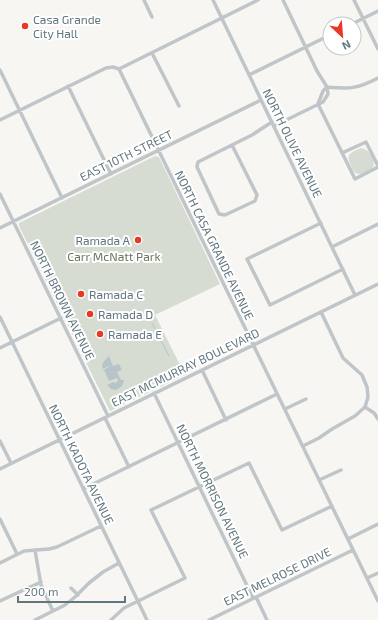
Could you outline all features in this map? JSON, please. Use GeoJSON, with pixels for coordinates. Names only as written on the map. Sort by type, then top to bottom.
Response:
{"type":"FeatureCollection","features":[{"type":"Feature","properties":{"kind":"street"},"geometry":{"type":"LineString","coordinates":[[144,0],[152,17]]}},
{"type":"Feature","properties":{"kind":"street","name":"NORTH OLIVE AVENUE"},"geometry":{"type":"LineString","coordinates":[[213,0],[355,295]]}},
{"type":"Feature","properties":{"kind":"street"},"geometry":{"type":"LineString","coordinates":[[0,120],[106,68],[113,67],[119,69],[258,0]]}},
{"type":"Feature","properties":{"kind":"street"},"geometry":{"type":"LineString","coordinates":[[232,144],[257,195],[257,198],[255,201],[225,215],[219,214],[197,167],[198,162],[232,144],[273,124],[324,102],[328,94],[327,87],[283,0]]}},
{"type":"Feature","properties":{"kind":"street"},"geometry":{"type":"LineString","coordinates":[[354,0],[378,49]]}},
{"type":"Feature","properties":{"kind":"street"},"geometry":{"type":"LineString","coordinates":[[363,18],[378,11]]}},
{"type":"Feature","properties":{"kind":"street"},"geometry":{"type":"LineString","coordinates":[[249,75],[322,39]]}},
{"type":"Feature","properties":{"kind":"street"},"geometry":{"type":"LineString","coordinates":[[152,52],[178,106]]}},
{"type":"Feature","properties":{"kind":"street","name":"NORTH CASA GRANDE AVENUE"},"geometry":{"type":"LineString","coordinates":[[119,69],[378,601]]}},
{"type":"Feature","properties":{"kind":"street"},"geometry":{"type":"LineString","coordinates":[[0,70],[62,198]]}},
{"type":"Feature","properties":{"kind":"street"},"geometry":{"type":"LineString","coordinates":[[327,87],[348,89],[359,87],[378,78]]}},
{"type":"Feature","properties":{"kind":"street"},"geometry":{"type":"LineString","coordinates":[[68,86],[111,174]]}},
{"type":"Feature","properties":{"kind":"street","name":"EAST 10TH STREET"},"geometry":{"type":"LineString","coordinates":[[0,228],[261,100]]}},
{"type":"Feature","properties":{"kind":"street"},"geometry":{"type":"LineString","coordinates":[[318,104],[342,153],[355,179],[378,167],[366,142],[342,153]]}},
{"type":"Feature","properties":{"kind":"street","name":"NORTH BROWN AVENUE"},"geometry":{"type":"LineString","coordinates":[[0,194],[61,318],[130,467]]}},
{"type":"Feature","properties":{"kind":"street"},"geometry":{"type":"LineString","coordinates":[[321,223],[247,259],[270,305],[343,270]]}},
{"type":"Feature","properties":{"kind":"street"},"geometry":{"type":"LineString","coordinates":[[332,247],[378,224]]}},
{"type":"Feature","properties":{"kind":"street","name":"EAST MCMURRAY BOULEVARD"},"geometry":{"type":"LineString","coordinates":[[0,469],[378,284]]}},
{"type":"Feature","properties":{"kind":"street"},"geometry":{"type":"LineString","coordinates":[[302,446],[319,438],[332,428],[355,416],[365,407],[368,398],[367,387],[362,375],[343,358],[320,312]]}},
{"type":"Feature","properties":{"kind":"street","name":"NORTH KADOTA AVENUE"},"geometry":{"type":"LineString","coordinates":[[0,317],[147,620]]}},
{"type":"Feature","properties":{"kind":"street"},"geometry":{"type":"LineString","coordinates":[[0,348],[61,318]]}},
{"type":"Feature","properties":{"kind":"street"},"geometry":{"type":"LineString","coordinates":[[202,370],[226,420]]}},
{"type":"Feature","properties":{"kind":"street","name":"NORTH MORRISON AVENUE"},"geometry":{"type":"LineString","coordinates":[[154,393],[254,598],[267,620]]}},
{"type":"Feature","properties":{"kind":"street"},"geometry":{"type":"LineString","coordinates":[[83,489],[277,394]]}},
{"type":"Feature","properties":{"kind":"street"},"geometry":{"type":"LineString","coordinates":[[285,409],[306,399]]}},
{"type":"Feature","properties":{"kind":"street"},"geometry":{"type":"LineString","coordinates":[[365,407],[374,413],[378,420]]}},
{"type":"Feature","properties":{"kind":"street"},"geometry":{"type":"LineString","coordinates":[[0,441],[11,463]]}},
{"type":"Feature","properties":{"kind":"street"},"geometry":{"type":"LineString","coordinates":[[111,620],[124,608],[185,578],[151,510],[249,463],[282,530],[332,506]]}},
{"type":"Feature","properties":{"kind":"street"},"geometry":{"type":"LineString","coordinates":[[319,480],[341,470]]}},
{"type":"Feature","properties":{"kind":"street"},"geometry":{"type":"LineString","coordinates":[[0,519],[17,554]]}},
{"type":"Feature","properties":{"kind":"street"},"geometry":{"type":"LineString","coordinates":[[348,539],[378,524]]}},
{"type":"Feature","properties":{"kind":"street"},"geometry":{"type":"LineString","coordinates":[[0,563],[24,551],[58,547],[101,526]]}},
{"type":"Feature","properties":{"kind":"street"},"geometry":{"type":"LineString","coordinates":[[35,550],[41,585],[53,611]]}},
{"type":"Feature","properties":{"kind":"street","name":"EAST MELROSE DRIVE"},"geometry":{"type":"LineString","coordinates":[[209,620],[353,550]]}},
{"type":"Feature","properties":{"kind":"street"},"geometry":{"type":"LineString","coordinates":[[35,620],[65,605],[103,572],[119,563]]}},
{"type":"Feature","properties":{"kind":"street"},"geometry":{"type":"LineString","coordinates":[[367,578],[378,573]]}},
{"type":"Feature","properties":{"kind":"street"},"geometry":{"type":"LineString","coordinates":[[0,601],[41,582]]}},
{"type":"Feature","properties":{"kind":"street"},"geometry":{"type":"LineString","coordinates":[[71,588],[78,595]]}},
{"type":"Feature","properties":{"kind":"green space"},"geometry":{"type":"Polygon","coordinates":[[[361,148],[369,152],[374,164],[370,170],[357,174],[353,171],[349,162],[349,156],[352,152],[361,148]]]}},
{"type":"Feature","properties":{"kind":"green space","name":"Carr McNatt Park"},"geometry":{"type":"Polygon","coordinates":[[[155,156],[159,157],[220,284],[155,315],[185,375],[110,411],[19,226],[19,223],[155,156]]]}},
{"type":"Feature","properties":{"kind":"shaded area"},"geometry":{"type":"Polygon","coordinates":[[[109,356],[113,366],[119,364],[122,370],[117,372],[121,380],[124,380],[122,386],[116,390],[111,389],[107,385],[113,382],[116,383],[118,380],[117,378],[109,381],[104,370],[111,365],[103,369],[102,365],[109,356]]]}},
{"type":"Feature","properties":{"kind":"waterway"},"geometry":{"type":"LineString","coordinates":[[152,323],[169,356]]}},
{"type":"Feature","properties":{"kind":"place","name":"Casa Grande City Hall"},"geometry":{"type":"Point","coordinates":[25,26]}},
{"type":"Feature","properties":{"kind":"place","name":"Ramada A"},"geometry":{"type":"Point","coordinates":[138,240]}},
{"type":"Feature","properties":{"kind":"place","name":"Ramada C"},"geometry":{"type":"Point","coordinates":[81,294]}},
{"type":"Feature","properties":{"kind":"place","name":"Ramada D"},"geometry":{"type":"Point","coordinates":[90,314]}},
{"type":"Feature","properties":{"kind":"place","name":"Ramada E"},"geometry":{"type":"Point","coordinates":[100,334]}}]}
